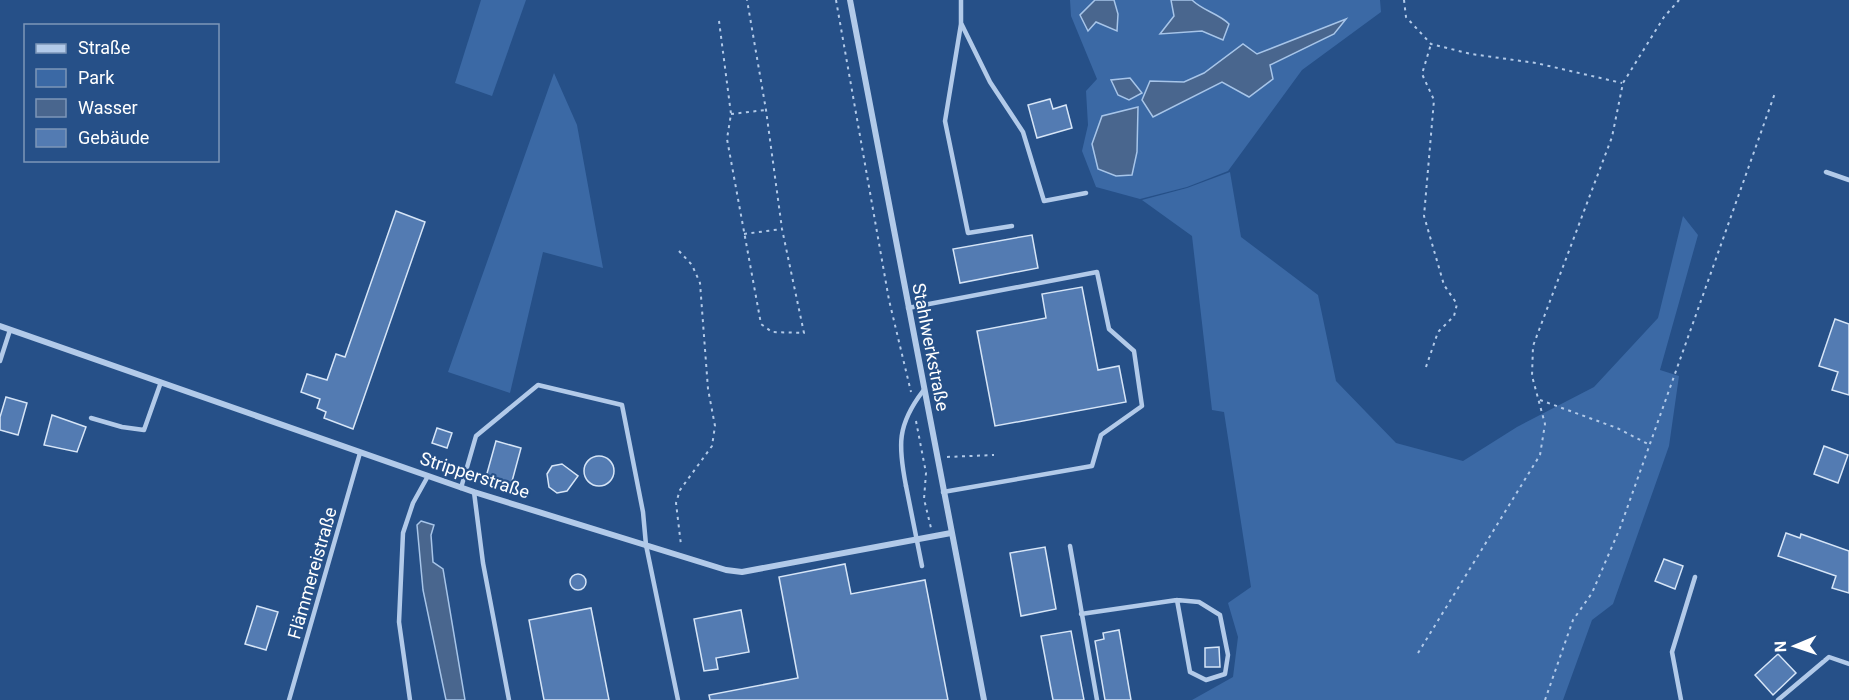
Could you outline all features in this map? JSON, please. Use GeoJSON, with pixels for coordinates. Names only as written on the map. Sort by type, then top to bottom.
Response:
{"type":"FeatureCollection","features":[{"type":"Feature","properties":{"kind":"street","name":"Stahlwerkstraße"},"geometry":{"type":"LineString","coordinates":[[850,0],[936,459],[984,700]]}},
{"type":"Feature","properties":{"kind":"street","name":"Stripperstraße"},"geometry":{"type":"LineString","coordinates":[[0,326],[461,488],[726,570],[742,572],[951,533]]}},
{"type":"Feature","properties":{"kind":"lane"},"geometry":{"type":"LineString","coordinates":[[961,0],[961,23],[945,121],[968,233],[1012,226]]}},
{"type":"Feature","properties":{"kind":"lane"},"geometry":{"type":"LineString","coordinates":[[961,23],[990,82],[1023,132],[1044,201],[1086,193]]}},
{"type":"Feature","properties":{"kind":"lane"},"geometry":{"type":"LineString","coordinates":[[1826,172],[1849,180]]}},
{"type":"Feature","properties":{"kind":"lane"},"geometry":{"type":"LineString","coordinates":[[908,308],[1097,272],[1108,328],[1134,351],[1142,406],[1101,435],[1092,466],[943,492]]}},
{"type":"Feature","properties":{"kind":"lane"},"geometry":{"type":"LineString","coordinates":[[0,361],[10,330]]}},
{"type":"Feature","properties":{"kind":"lane"},"geometry":{"type":"LineString","coordinates":[[91,418],[122,428],[144,430],[160,382]]}},
{"type":"Feature","properties":{"kind":"lane"},"geometry":{"type":"LineString","coordinates":[[461,488],[476,436],[538,385],[622,405],[643,512],[646,545],[678,700]]}},
{"type":"Feature","properties":{"kind":"lane"},"geometry":{"type":"LineString","coordinates":[[922,566],[906,486],[901,435],[907,411],[923,391]]}},
{"type":"Feature","properties":{"kind":"lane","name":"Flämmereistraße"},"geometry":{"type":"LineString","coordinates":[[288,700],[360,453]]}},
{"type":"Feature","properties":{"kind":"lane"},"geometry":{"type":"LineString","coordinates":[[410,700],[399,622],[403,533],[413,503],[428,476]]}},
{"type":"Feature","properties":{"kind":"lane"},"geometry":{"type":"LineString","coordinates":[[474,492],[483,563],[509,700]]}},
{"type":"Feature","properties":{"kind":"lane"},"geometry":{"type":"LineString","coordinates":[[1070,546],[1097,700]]}},
{"type":"Feature","properties":{"kind":"lane"},"geometry":{"type":"LineString","coordinates":[[1681,700],[1672,651],[1695,577]]}},
{"type":"Feature","properties":{"kind":"lane"},"geometry":{"type":"LineString","coordinates":[[1081,614],[1177,600],[1199,602],[1220,615],[1228,655],[1225,674],[1206,680],[1190,672],[1177,600]]}},
{"type":"Feature","properties":{"kind":"lane"},"geometry":{"type":"LineString","coordinates":[[1778,700],[1829,657],[1849,664]]}},
{"type":"Feature","properties":{"kind":"path"},"geometry":{"type":"LineString","coordinates":[[719,21],[731,114],[727,139],[761,324],[772,332],[804,333],[782,229],[766,110],[747,0]]}},
{"type":"Feature","properties":{"kind":"path"},"geometry":{"type":"LineString","coordinates":[[836,0],[889,300],[924,461],[924,499],[933,536]]}},
{"type":"Feature","properties":{"kind":"path"},"geometry":{"type":"LineString","coordinates":[[1404,0],[1406,17],[1431,44],[1471,54],[1536,63],[1623,83]]}},
{"type":"Feature","properties":{"kind":"path"},"geometry":{"type":"LineString","coordinates":[[1418,652],[1540,455],[1545,424],[1532,376],[1533,346],[1612,137],[1623,83],[1664,17],[1680,0]]}},
{"type":"Feature","properties":{"kind":"path"},"geometry":{"type":"LineString","coordinates":[[1426,367],[1438,332],[1454,316],[1457,304],[1444,285],[1424,216],[1434,100],[1422,74],[1431,44]]}},
{"type":"Feature","properties":{"kind":"path"},"geometry":{"type":"LineString","coordinates":[[1545,700],[1573,620],[1592,593],[1620,528],[1648,444],[1775,93]]}},
{"type":"Feature","properties":{"kind":"path"},"geometry":{"type":"LineString","coordinates":[[731,114],[766,110]]}},
{"type":"Feature","properties":{"kind":"path"},"geometry":{"type":"LineString","coordinates":[[744,234],[782,229]]}},
{"type":"Feature","properties":{"kind":"path"},"geometry":{"type":"LineString","coordinates":[[678,251],[692,265],[700,283],[708,389],[715,426],[712,446],[680,490],[676,503],[683,557]]}},
{"type":"Feature","properties":{"kind":"path"},"geometry":{"type":"LineString","coordinates":[[1538,400],[1617,428],[1648,444]]}},
{"type":"Feature","properties":{"kind":"path"},"geometry":{"type":"LineString","coordinates":[[924,461],[994,456]]}},
{"type":"Feature","properties":{"kind":"green space"},"geometry":{"type":"Polygon","coordinates":[[[481,0],[526,0],[492,96],[455,83],[481,0]]]}},
{"type":"Feature","properties":{"kind":"green space"},"geometry":{"type":"Polygon","coordinates":[[[1070,0],[1380,0],[1381,12],[1302,70],[1228,171],[1187,187],[1140,199],[1096,187],[1082,151],[1088,125],[1086,91],[1097,79],[1071,16],[1070,0]]]}},
{"type":"Feature","properties":{"kind":"green space"},"geometry":{"type":"Polygon","coordinates":[[[554,73],[577,125],[603,268],[543,252],[510,393],[448,372],[554,73]]]}},
{"type":"Feature","properties":{"kind":"green space"},"geometry":{"type":"Polygon","coordinates":[[[1230,172],[1241,237],[1318,295],[1336,381],[1396,443],[1463,461],[1517,427],[1594,387],[1658,318],[1683,216],[1698,235],[1660,370],[1679,376],[1669,446],[1613,604],[1592,620],[1563,700],[1192,700],[1233,677],[1238,637],[1228,603],[1251,587],[1224,412],[1212,410],[1192,236],[1142,200],[1187,188],[1230,172]]]}},
{"type":"Feature","properties":{"kind":"water"},"geometry":{"type":"Polygon","coordinates":[[[1095,0],[1114,0],[1118,14],[1117,31],[1096,22],[1088,31],[1080,15],[1095,0]]]}},
{"type":"Feature","properties":{"kind":"water"},"geometry":{"type":"Polygon","coordinates":[[[1171,0],[1192,0],[1225,20],[1229,24],[1223,40],[1202,31],[1160,34],[1174,16],[1171,0]]]}},
{"type":"Feature","properties":{"kind":"water"},"geometry":{"type":"Polygon","coordinates":[[[1346,19],[1334,34],[1270,65],[1273,79],[1249,97],[1222,82],[1153,117],[1142,100],[1150,81],[1184,82],[1204,73],[1243,44],[1257,54],[1346,19]]]}},
{"type":"Feature","properties":{"kind":"water"},"geometry":{"type":"Polygon","coordinates":[[[1130,78],[1142,93],[1129,100],[1118,95],[1111,80],[1130,78]]]}},
{"type":"Feature","properties":{"kind":"water"},"geometry":{"type":"Polygon","coordinates":[[[1138,107],[1137,152],[1132,175],[1116,176],[1098,169],[1092,144],[1102,116],[1138,107]]]}},
{"type":"Feature","properties":{"kind":"water"},"geometry":{"type":"Polygon","coordinates":[[[421,521],[434,525],[431,535],[433,562],[443,569],[465,700],[446,700],[423,590],[417,525],[421,521]]]}},
{"type":"Feature","properties":{"kind":"building"},"geometry":{"type":"Polygon","coordinates":[[[1050,99],[1053,109],[1066,105],[1072,128],[1037,138],[1028,105],[1050,99]]]}},
{"type":"Feature","properties":{"kind":"building"},"geometry":{"type":"Polygon","coordinates":[[[396,211],[425,222],[353,429],[324,418],[326,412],[317,408],[320,399],[301,392],[307,374],[327,380],[336,354],[345,357],[396,211]]]}},
{"type":"Feature","properties":{"kind":"building"},"geometry":{"type":"Polygon","coordinates":[[[1032,235],[1038,268],[960,283],[953,249],[1032,235]]]}},
{"type":"Feature","properties":{"kind":"building"},"geometry":{"type":"Polygon","coordinates":[[[1082,287],[1098,370],[1119,366],[1126,402],[995,426],[977,331],[1046,318],[1042,294],[1082,287]]]}},
{"type":"Feature","properties":{"kind":"building"},"geometry":{"type":"Polygon","coordinates":[[[1835,319],[1849,324],[1849,395],[1832,390],[1838,372],[1819,366],[1835,319]]]}},
{"type":"Feature","properties":{"kind":"building"},"geometry":{"type":"Polygon","coordinates":[[[6,397],[27,403],[18,435],[0,430],[0,417],[6,397]]]}},
{"type":"Feature","properties":{"kind":"building"},"geometry":{"type":"Polygon","coordinates":[[[52,415],[86,427],[77,452],[44,445],[52,415]]]}},
{"type":"Feature","properties":{"kind":"building"},"geometry":{"type":"Polygon","coordinates":[[[437,428],[452,433],[447,448],[432,443],[437,428]]]}},
{"type":"Feature","properties":{"kind":"building"},"geometry":{"type":"Polygon","coordinates":[[[496,441],[521,448],[511,485],[486,477],[496,441]]]}},
{"type":"Feature","properties":{"kind":"building"},"geometry":{"type":"Polygon","coordinates":[[[1824,446],[1848,455],[1838,483],[1814,474],[1824,446]]]}},
{"type":"Feature","properties":{"kind":"building"},"geometry":{"type":"Polygon","coordinates":[[[599,456],[609,461],[614,471],[609,481],[599,486],[589,481],[584,471],[589,461],[599,456]]]}},
{"type":"Feature","properties":{"kind":"building"},"geometry":{"type":"Polygon","coordinates":[[[562,464],[578,476],[567,491],[557,493],[549,487],[547,474],[552,466],[562,464]]]}},
{"type":"Feature","properties":{"kind":"building"},"geometry":{"type":"Polygon","coordinates":[[[1786,533],[1800,538],[1801,534],[1849,551],[1849,593],[1832,588],[1836,576],[1778,556],[1786,533]]]}},
{"type":"Feature","properties":{"kind":"building"},"geometry":{"type":"Polygon","coordinates":[[[1045,547],[1056,609],[1021,616],[1010,553],[1045,547]]]}},
{"type":"Feature","properties":{"kind":"building"},"geometry":{"type":"Polygon","coordinates":[[[1664,559],[1683,566],[1675,589],[1655,581],[1664,559]]]}},
{"type":"Feature","properties":{"kind":"building"},"geometry":{"type":"Polygon","coordinates":[[[845,564],[851,594],[925,580],[948,700],[710,700],[709,695],[798,678],[779,577],[845,564]]]}},
{"type":"Feature","properties":{"kind":"building"},"geometry":{"type":"Polygon","coordinates":[[[578,574],[586,582],[578,590],[570,582],[578,574]]]}},
{"type":"Feature","properties":{"kind":"building"},"geometry":{"type":"Polygon","coordinates":[[[257,606],[278,612],[266,650],[245,644],[257,606]]]}},
{"type":"Feature","properties":{"kind":"building"},"geometry":{"type":"Polygon","coordinates":[[[591,608],[609,700],[544,700],[529,620],[591,608]]]}},
{"type":"Feature","properties":{"kind":"building"},"geometry":{"type":"Polygon","coordinates":[[[741,610],[749,652],[716,658],[718,669],[704,671],[694,619],[741,610]]]}},
{"type":"Feature","properties":{"kind":"building"},"geometry":{"type":"Polygon","coordinates":[[[1119,630],[1131,700],[1105,700],[1095,641],[1104,639],[1103,633],[1119,630]]]}},
{"type":"Feature","properties":{"kind":"building"},"geometry":{"type":"Polygon","coordinates":[[[1071,631],[1084,700],[1053,700],[1041,636],[1071,631]]]}},
{"type":"Feature","properties":{"kind":"building"},"geometry":{"type":"Polygon","coordinates":[[[1219,647],[1220,667],[1205,667],[1205,648],[1219,647]]]}},
{"type":"Feature","properties":{"kind":"building"},"geometry":{"type":"Polygon","coordinates":[[[1778,654],[1796,673],[1773,695],[1755,675],[1778,654]]]}}]}
